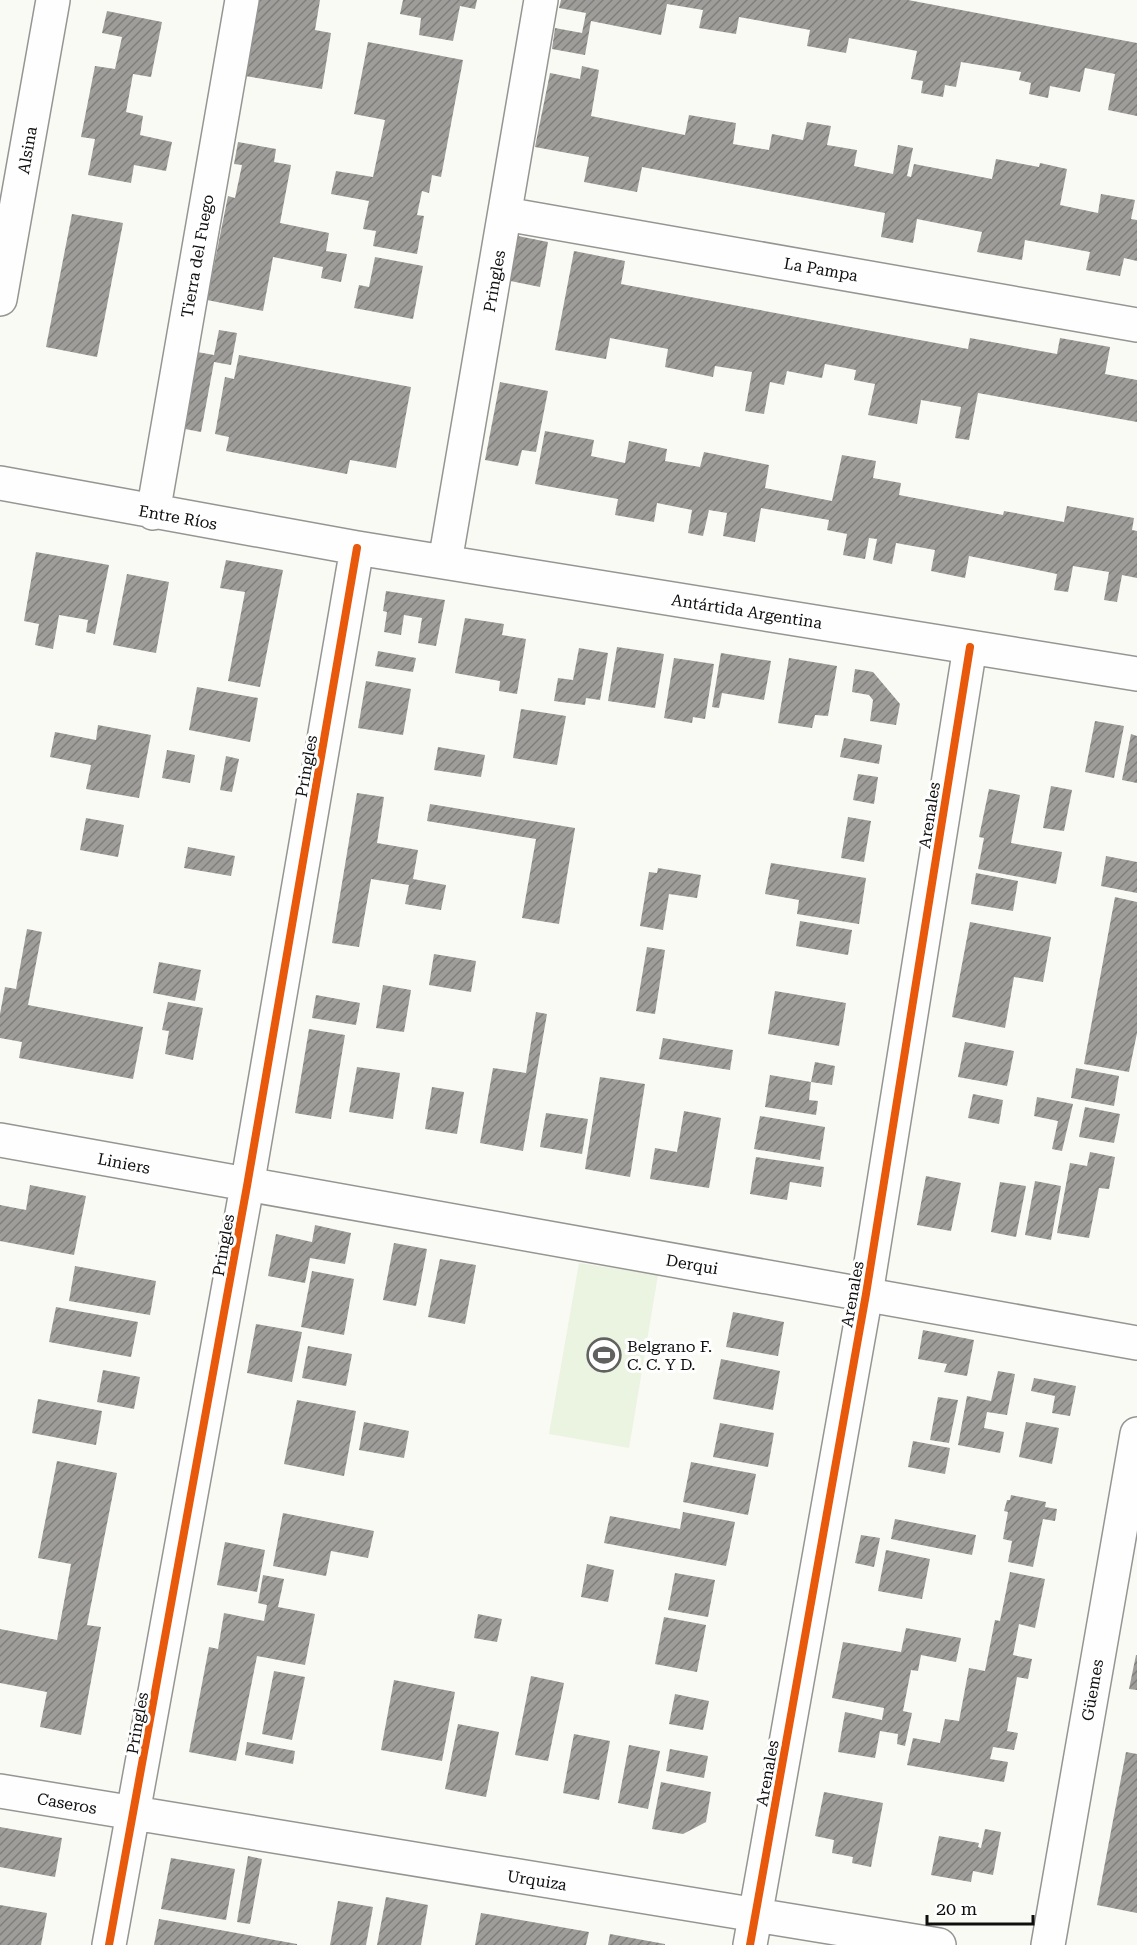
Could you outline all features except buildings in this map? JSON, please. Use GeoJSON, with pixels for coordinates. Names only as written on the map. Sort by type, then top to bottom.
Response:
{"type":"FeatureCollection","features":[{"type":"Feature","properties":{"kind":"street","name":"Alsina"},"geometry":{"type":"LineString","coordinates":[[0,299],[53,0]]}},
{"type":"Feature","properties":{"kind":"street","name":"Tierra del Fuego"},"geometry":{"type":"LineString","coordinates":[[153,513],[242,0]]}},
{"type":"Feature","properties":{"kind":"street","name":"Pringles"},"geometry":{"type":"LineString","coordinates":[[445,562],[541,0]]}},
{"type":"Feature","properties":{"kind":"street","name":"La Pampa"},"geometry":{"type":"LineString","coordinates":[[506,214],[1137,325]]}},
{"type":"Feature","properties":{"kind":"street","name":"Entre Ríos"},"geometry":{"type":"LineString","coordinates":[[0,483],[357,549]]}},
{"type":"Feature","properties":{"kind":"street","name":"Pringles"},"geometry":{"type":"LineString","coordinates":[[109,1945],[247,1185],[357,549]]}},
{"type":"Feature","properties":{"kind":"street","name":"Antártida Argentina"},"geometry":{"type":"LineString","coordinates":[[357,549],[1137,674]]}},
{"type":"Feature","properties":{"kind":"street","name":"Arenales"},"geometry":{"type":"LineString","coordinates":[[752,1930],[866,1294],[970,647]]}},
{"type":"Feature","properties":{"kind":"street","name":"Liniers"},"geometry":{"type":"LineString","coordinates":[[0,1140],[247,1185]]}},
{"type":"Feature","properties":{"kind":"street","name":"Derqui"},"geometry":{"type":"LineString","coordinates":[[247,1185],[1137,1343]]}},
{"type":"Feature","properties":{"kind":"street","name":"Güemes"},"geometry":{"type":"LineString","coordinates":[[1048,1945],[1137,1434]]}},
{"type":"Feature","properties":{"kind":"street","name":"Caseros"},"geometry":{"type":"LineString","coordinates":[[0,1791],[134,1815]]}},
{"type":"Feature","properties":{"kind":"street","name":"Urquiza"},"geometry":{"type":"LineString","coordinates":[[134,1815],[752,1930],[939,1945]]}},
{"type":"Feature","properties":{"kind":"green space","name":"Belgrano F. C. C. Y D."},"geometry":{"type":"Polygon","coordinates":[[[579,1263],[658,1275],[629,1448],[549,1434],[579,1263]]]}},
{"type":"Feature","properties":{"kind":"cycle path"},"geometry":{"type":"LineString","coordinates":[[109,1945],[247,1186],[357,548]]}},
{"type":"Feature","properties":{"kind":"cycle path"},"geometry":{"type":"LineString","coordinates":[[750,1945],[866,1294],[970,647]]}},
{"type":"Feature","properties":{"kind":"place","name":"Belgrano F. C. C. Y D."},"geometry":{"type":"Point","coordinates":[604,1355]}}]}
